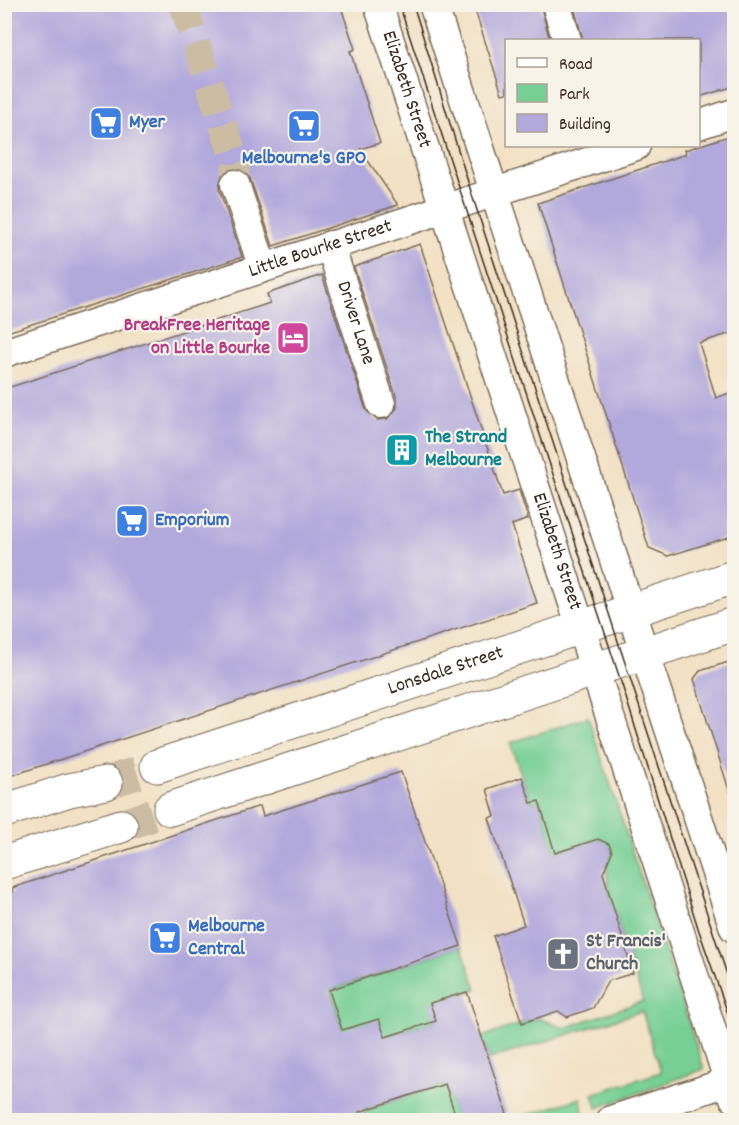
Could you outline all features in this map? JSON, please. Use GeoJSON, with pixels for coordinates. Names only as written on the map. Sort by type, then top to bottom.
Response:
{"type":"FeatureCollection","features":[{"type":"Feature","properties":{"kind":"main road","name":"Lonsdale Street"},"geometry":{"type":"LineString","coordinates":[[157,766],[735,577]]}},
{"type":"Feature","properties":{"kind":"main road"},"geometry":{"type":"LineString","coordinates":[[170,809],[735,624]]}},
{"type":"Feature","properties":{"kind":"main road"},"geometry":{"type":"LineString","coordinates":[[4,811],[69,790],[106,783]]}},
{"type":"Feature","properties":{"kind":"main road"},"geometry":{"type":"LineString","coordinates":[[4,863],[121,826]]}},
{"type":"Feature","properties":{"kind":"street","name":"Elizabeth Street"},"geometry":{"type":"LineString","coordinates":[[378,4],[733,1086]]}},
{"type":"Feature","properties":{"kind":"street"},"geometry":{"type":"LineString","coordinates":[[433,4],[735,928]]}},
{"type":"Feature","properties":{"kind":"street"},"geometry":{"type":"LineString","coordinates":[[556,4],[567,39]]}},
{"type":"Feature","properties":{"kind":"street"},"geometry":{"type":"LineString","coordinates":[[700,125],[735,113]]}},
{"type":"Feature","properties":{"kind":"street","name":"Little Bourke Street"},"geometry":{"type":"LineString","coordinates":[[4,353],[494,191],[603,150],[628,147]]}},
{"type":"Feature","properties":{"kind":"street"},"geometry":{"type":"LineString","coordinates":[[235,184],[263,268]]}},
{"type":"Feature","properties":{"kind":"street","name":"Driver Lane"},"geometry":{"type":"LineString","coordinates":[[330,245],[381,404]]}},
{"type":"Feature","properties":{"kind":"street"},"geometry":{"type":"LineString","coordinates":[[611,1120],[733,1086]]}},
{"type":"Feature","properties":{"kind":"green space"},"geometry":{"type":"Polygon","coordinates":[[[588,717],[704,1069],[597,1108],[593,1094],[661,1072],[642,1011],[490,1059],[482,1037],[538,1018],[564,1028],[643,1001],[610,897],[606,865],[612,852],[609,845],[598,839],[555,853],[539,801],[531,803],[510,743],[588,717]]]}},
{"type":"Feature","properties":{"kind":"green space"},"geometry":{"type":"Polygon","coordinates":[[[461,946],[477,989],[431,1003],[436,1021],[385,1037],[342,1031],[331,990],[461,946]]]}},
{"type":"Feature","properties":{"kind":"green space"},"geometry":{"type":"Polygon","coordinates":[[[445,1084],[457,1120],[366,1120],[363,1111],[445,1084]]]}},
{"type":"Feature","properties":{"kind":"green space"},"geometry":{"type":"Polygon","coordinates":[[[581,1098],[583,1113],[562,1120],[526,1120],[524,1116],[581,1098]]]}},
{"type":"Feature","properties":{"kind":"building","name":"Myer"},"geometry":{"type":"Polygon","coordinates":[[[4,4],[340,4],[355,49],[350,51],[380,143],[360,149],[398,205],[273,246],[250,178],[239,168],[230,168],[222,174],[219,189],[242,257],[4,333],[4,4]]]}},
{"type":"Feature","properties":{"kind":"building"},"geometry":{"type":"Polygon","coordinates":[[[473,4],[540,4],[550,39],[505,39],[505,93],[502,94],[473,4]]]}},
{"type":"Feature","properties":{"kind":"building"},"geometry":{"type":"Polygon","coordinates":[[[573,4],[735,4],[735,86],[700,97],[700,39],[583,39],[573,4]]]}},
{"type":"Feature","properties":{"kind":"building"},"geometry":{"type":"Polygon","coordinates":[[[735,134],[735,332],[699,343],[716,398],[735,391],[735,535],[668,556],[649,548],[538,203],[686,154],[685,150],[735,134]]]}},
{"type":"Feature","properties":{"kind":"building","name":"Emporium"},"geometry":{"type":"Polygon","coordinates":[[[420,244],[503,495],[519,490],[528,519],[512,525],[537,603],[4,778],[4,389],[270,303],[267,294],[322,275],[366,410],[377,420],[387,419],[397,408],[397,399],[354,267],[420,244]]]}},
{"type":"Feature","properties":{"kind":"building"},"geometry":{"type":"Polygon","coordinates":[[[735,660],[735,792],[730,793],[694,679],[700,671],[735,660]]]}},
{"type":"Feature","properties":{"kind":"building"},"geometry":{"type":"Polygon","coordinates":[[[401,772],[461,946],[329,990],[342,1030],[379,1019],[385,1037],[436,1021],[430,1003],[467,992],[509,1120],[457,1120],[445,1084],[359,1112],[362,1120],[4,1120],[4,895],[13,892],[12,888],[260,806],[263,816],[401,772]]]}},
{"type":"Feature","properties":{"kind":"building","name":"St Francis' Church"},"geometry":{"type":"Polygon","coordinates":[[[522,777],[531,803],[539,801],[555,853],[598,839],[609,844],[612,852],[603,873],[633,973],[608,981],[593,1008],[567,1017],[558,1011],[522,1023],[493,936],[524,925],[489,818],[495,816],[487,789],[522,777]]]}},
{"type":"Feature","properties":{"kind":"tunnel"},"geometry":{"type":"LineString","coordinates":[[183,4],[236,164],[235,184]]}},
{"type":"Feature","properties":{"kind":"tunnel"},"geometry":{"type":"LineString","coordinates":[[106,783],[157,766]]}},
{"type":"Feature","properties":{"kind":"tunnel"},"geometry":{"type":"LineString","coordinates":[[121,826],[170,809]]}},
{"type":"Feature","properties":{"kind":"tram line"},"geometry":{"type":"LineString","coordinates":[[399,4],[623,688],[698,928],[734,1031]]}},
{"type":"Feature","properties":{"kind":"tram line"},"geometry":{"type":"LineString","coordinates":[[413,4],[473,198],[734,996]]}},
{"type":"Feature","properties":{"kind":"place","name":"Myer"},"geometry":{"type":"Point","coordinates":[106,123]}},
{"type":"Feature","properties":{"kind":"place","name":"Melbourne's GPO"},"geometry":{"type":"Point","coordinates":[304,126]}},
{"type":"Feature","properties":{"kind":"place","name":"BreakFree Heritage on Little Bourke"},"geometry":{"type":"Point","coordinates":[293,338]}},
{"type":"Feature","properties":{"kind":"place","name":"The Strand Melbourne"},"geometry":{"type":"Point","coordinates":[402,450]}},
{"type":"Feature","properties":{"kind":"place","name":"Emporium"},"geometry":{"type":"Point","coordinates":[132,521]}},
{"type":"Feature","properties":{"kind":"place","name":"Melbourne Central"},"geometry":{"type":"Point","coordinates":[165,938]}},
{"type":"Feature","properties":{"kind":"place","name":"St Francis' Church"},"geometry":{"type":"Point","coordinates":[563,954]}}]}
